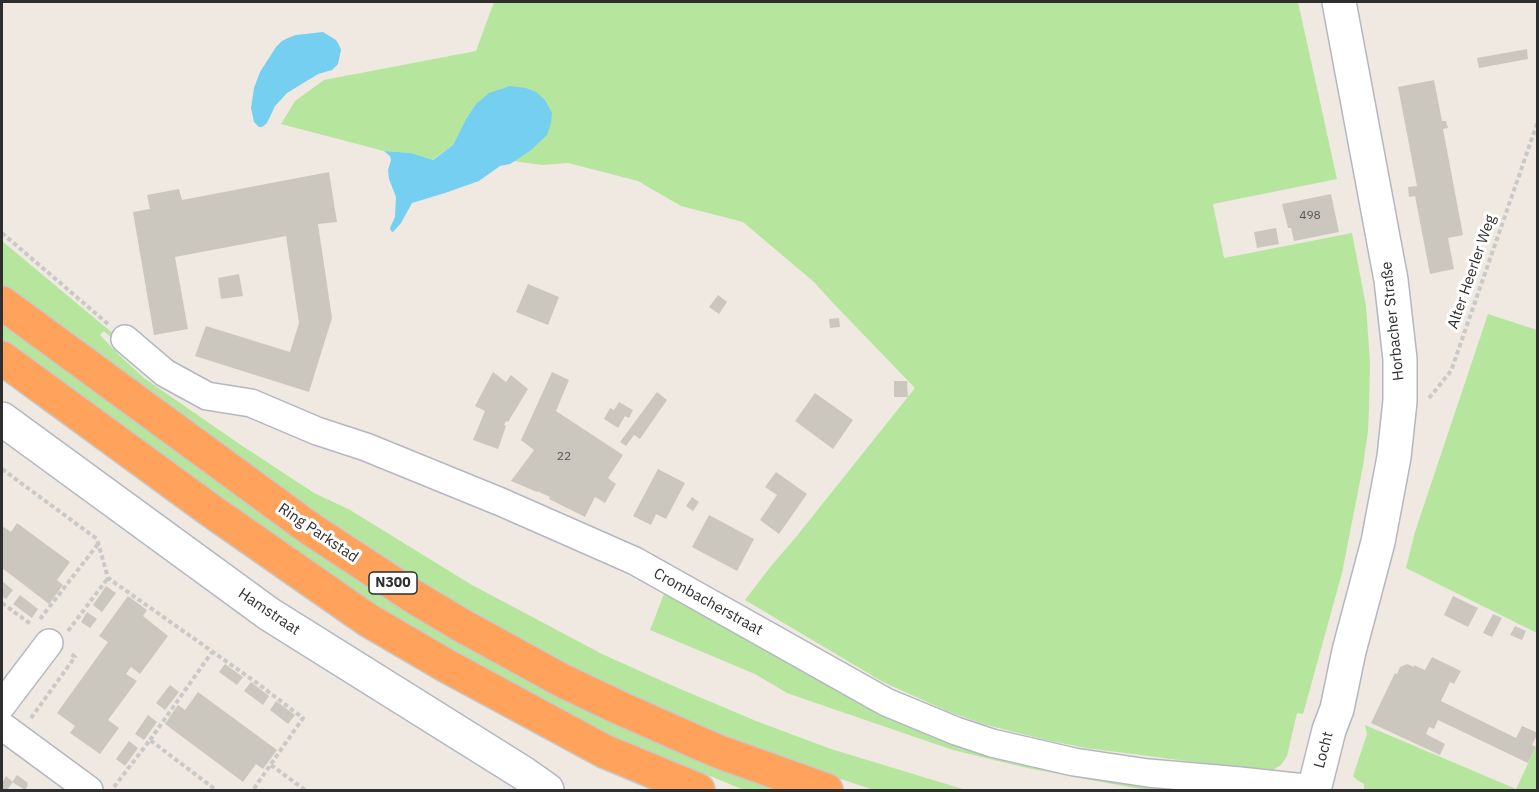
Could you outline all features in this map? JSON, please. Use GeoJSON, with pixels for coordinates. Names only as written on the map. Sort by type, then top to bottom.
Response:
{"type":"FeatureCollection","features":[{"type":"Feature","properties":{"kind":"highway","name":"Ring Parkstad"},"geometry":{"type":"LineString","coordinates":[[2,303],[309,528],[460,625],[563,681],[622,709],[717,751],[826,790]]}},
{"type":"Feature","properties":{"kind":"highway","name":"N300"},"geometry":{"type":"LineString","coordinates":[[2,358],[222,519],[368,620],[445,665],[604,751],[699,790]]}},
{"type":"Feature","properties":{"kind":"main road","name":"Horbacher Straße"},"geometry":{"type":"LineString","coordinates":[[1337,709],[1349,651],[1378,542],[1394,457],[1400,401],[1400,359],[1391,280],[1339,2]]}},
{"type":"Feature","properties":{"kind":"main road","name":"Hamstraat"},"geometry":{"type":"LineString","coordinates":[[2,419],[269,614],[513,766],[547,790]]}},
{"type":"Feature","properties":{"kind":"main road","name":"Locht"},"geometry":{"type":"LineString","coordinates":[[1314,790],[1329,730],[1337,709]]}},
{"type":"Feature","properties":{"kind":"street","name":"Crombacherstraat"},"geometry":{"type":"LineString","coordinates":[[125,339],[165,373],[207,396],[251,403],[317,431],[366,447],[501,502],[635,561],[886,702],[956,730],[992,743],[1074,762],[1148,773],[1314,790]]}},
{"type":"Feature","properties":{"kind":"street"},"geometry":{"type":"LineString","coordinates":[[2,705],[50,635]]}},
{"type":"Feature","properties":{"kind":"street"},"geometry":{"type":"LineString","coordinates":[[2,726],[89,790]]}},
{"type":"Feature","properties":{"kind":"path","name":"Alter Heerler Weg"},"geometry":{"type":"LineString","coordinates":[[1400,401],[1429,398],[1451,371],[1538,121]]}},
{"type":"Feature","properties":{"kind":"path"},"geometry":{"type":"LineString","coordinates":[[2,233],[125,339]]}},
{"type":"Feature","properties":{"kind":"path"},"geometry":{"type":"LineString","coordinates":[[2,469],[97,539],[108,578],[303,718],[252,790]]}},
{"type":"Feature","properties":{"kind":"path"},"geometry":{"type":"LineString","coordinates":[[50,635],[98,544]]}},
{"type":"Feature","properties":{"kind":"path"},"geometry":{"type":"LineString","coordinates":[[50,635],[108,578]]}},
{"type":"Feature","properties":{"kind":"path"},"geometry":{"type":"LineString","coordinates":[[112,790],[212,652]]}},
{"type":"Feature","properties":{"kind":"path"},"geometry":{"type":"LineString","coordinates":[[150,740],[216,790]]}},
{"type":"Feature","properties":{"kind":"path"},"geometry":{"type":"LineString","coordinates":[[271,765],[305,790]]}},
{"type":"Feature","properties":{"kind":"green space"},"geometry":{"type":"Polygon","coordinates":[[[494,2],[1298,2],[1337,179],[1213,204],[1224,258],[1352,233],[1366,306],[1370,363],[1368,431],[1363,466],[1342,573],[1303,714],[1297,713],[1287,756],[1281,765],[1273,770],[1265,771],[1086,748],[983,724],[947,711],[883,682],[745,600],[915,388],[814,282],[743,222],[681,206],[638,181],[568,163],[542,165],[513,161],[530,151],[476,104],[453,145],[432,160],[411,153],[384,151],[281,124],[295,101],[324,80],[476,51],[494,2]]]}},
{"type":"Feature","properties":{"kind":"green space"},"geometry":{"type":"Polygon","coordinates":[[[2,241],[139,358],[137,361],[104,331],[100,335],[144,378],[314,493],[350,510],[472,585],[602,654],[756,721],[831,749],[966,790],[874,790],[795,764],[680,719],[502,632],[355,544],[2,286],[2,241]]]}},
{"type":"Feature","properties":{"kind":"green space"},"geometry":{"type":"Polygon","coordinates":[[[1488,314],[1537,330],[1537,633],[1406,568],[1415,532],[1488,314]]]}},
{"type":"Feature","properties":{"kind":"green space"},"geometry":{"type":"Polygon","coordinates":[[[2,317],[335,560],[792,790],[744,790],[581,723],[379,612],[2,342],[2,317]]]}},
{"type":"Feature","properties":{"kind":"green space"},"geometry":{"type":"Polygon","coordinates":[[[674,592],[888,712],[1226,790],[1145,790],[1027,768],[953,750],[787,693],[755,674],[650,630],[664,594],[674,592]]]}},
{"type":"Feature","properties":{"kind":"green space"},"geometry":{"type":"Polygon","coordinates":[[[1365,725],[1516,789],[1536,747],[1538,748],[1537,790],[1364,790],[1364,784],[1353,776],[1367,734],[1365,725]]]}},
{"type":"Feature","properties":{"kind":"water"},"geometry":{"type":"Polygon","coordinates":[[[323,32],[336,40],[339,45],[341,50],[338,64],[332,70],[318,74],[287,93],[275,106],[267,123],[259,127],[254,122],[251,108],[254,88],[260,72],[276,47],[282,41],[296,35],[323,32]]]}},
{"type":"Feature","properties":{"kind":"water"},"geometry":{"type":"Polygon","coordinates":[[[510,86],[536,92],[545,100],[552,113],[547,135],[530,151],[510,164],[500,166],[479,181],[412,203],[401,223],[393,232],[391,231],[395,217],[396,197],[389,179],[390,156],[384,151],[411,153],[433,160],[453,145],[476,104],[489,93],[510,86]]]}},
{"type":"Feature","properties":{"kind":"building"},"geometry":{"type":"Polygon","coordinates":[[[1527,49],[1528,59],[1479,68],[1477,58],[1527,49]]]}},
{"type":"Feature","properties":{"kind":"building"},"geometry":{"type":"Polygon","coordinates":[[[1434,80],[1442,121],[1446,121],[1448,128],[1443,129],[1463,235],[1448,238],[1454,269],[1430,274],[1415,196],[1409,197],[1408,187],[1417,186],[1398,87],[1434,80]]]}},
{"type":"Feature","properties":{"kind":"building"},"geometry":{"type":"Polygon","coordinates":[[[329,172],[337,222],[318,224],[332,318],[309,392],[195,356],[206,326],[290,352],[299,323],[286,236],[175,257],[188,329],[154,335],[133,212],[150,209],[147,195],[179,189],[182,200],[329,172]]]}},
{"type":"Feature","properties":{"kind":"building"},"geometry":{"type":"Polygon","coordinates":[[[1331,194],[1339,232],[1294,241],[1282,204],[1331,194]]]}},
{"type":"Feature","properties":{"kind":"building"},"geometry":{"type":"Polygon","coordinates":[[[1276,228],[1279,244],[1257,248],[1254,232],[1276,228]]]}},
{"type":"Feature","properties":{"kind":"building"},"geometry":{"type":"Polygon","coordinates":[[[239,274],[243,296],[221,299],[218,278],[239,274]]]}},
{"type":"Feature","properties":{"kind":"building"},"geometry":{"type":"Polygon","coordinates":[[[528,284],[559,297],[548,325],[516,312],[528,284]]]}},
{"type":"Feature","properties":{"kind":"building"},"geometry":{"type":"Polygon","coordinates":[[[718,295],[727,302],[719,314],[709,307],[718,295]]]}},
{"type":"Feature","properties":{"kind":"building"},"geometry":{"type":"Polygon","coordinates":[[[839,318],[840,327],[830,328],[829,319],[839,318]]]}},
{"type":"Feature","properties":{"kind":"building"},"geometry":{"type":"Polygon","coordinates":[[[493,372],[506,382],[511,375],[528,389],[504,425],[506,426],[498,449],[473,440],[485,411],[475,406],[493,372]]]}},
{"type":"Feature","properties":{"kind":"building"},"geometry":{"type":"Polygon","coordinates":[[[552,372],[569,380],[556,411],[623,455],[608,478],[616,484],[605,503],[595,497],[585,517],[549,499],[550,497],[511,481],[534,450],[521,440],[552,372]]]}},
{"type":"Feature","properties":{"kind":"building"},"geometry":{"type":"Polygon","coordinates":[[[894,381],[907,381],[908,397],[894,397],[894,381]]]}},
{"type":"Feature","properties":{"kind":"building"},"geometry":{"type":"Polygon","coordinates":[[[657,392],[667,400],[640,439],[634,435],[626,446],[620,442],[657,392]]]}},
{"type":"Feature","properties":{"kind":"building"},"geometry":{"type":"Polygon","coordinates":[[[815,393],[853,420],[833,449],[795,421],[815,393]]]}},
{"type":"Feature","properties":{"kind":"building"},"geometry":{"type":"Polygon","coordinates":[[[619,402],[633,410],[629,418],[625,416],[618,428],[604,419],[610,408],[614,410],[619,402]]]}},
{"type":"Feature","properties":{"kind":"building"},"geometry":{"type":"Polygon","coordinates":[[[658,469],[685,483],[666,519],[656,514],[651,525],[633,516],[658,469]]]}},
{"type":"Feature","properties":{"kind":"building"},"geometry":{"type":"Polygon","coordinates":[[[776,472],[807,494],[779,534],[760,520],[777,495],[765,487],[776,472]]]}},
{"type":"Feature","properties":{"kind":"building"},"geometry":{"type":"Polygon","coordinates":[[[692,497],[699,502],[693,511],[686,506],[692,497]]]}},
{"type":"Feature","properties":{"kind":"building"},"geometry":{"type":"Polygon","coordinates":[[[709,515],[754,539],[737,571],[692,547],[709,515]]]}},
{"type":"Feature","properties":{"kind":"building"},"geometry":{"type":"Polygon","coordinates":[[[17,523],[70,562],[57,580],[63,585],[49,604],[2,568],[2,526],[11,532],[17,523]]]}},
{"type":"Feature","properties":{"kind":"building"},"geometry":{"type":"Polygon","coordinates":[[[2,581],[13,590],[6,599],[2,596],[2,581]]]}},
{"type":"Feature","properties":{"kind":"building"},"geometry":{"type":"Polygon","coordinates":[[[106,586],[116,593],[102,612],[93,605],[106,586]]]}},
{"type":"Feature","properties":{"kind":"building"},"geometry":{"type":"Polygon","coordinates":[[[20,595],[38,609],[32,618],[13,604],[20,595]]]}},
{"type":"Feature","properties":{"kind":"building"},"geometry":{"type":"Polygon","coordinates":[[[128,596],[147,610],[143,616],[168,636],[140,674],[131,667],[126,674],[137,681],[108,720],[119,728],[100,754],[70,733],[75,726],[57,713],[108,642],[99,636],[128,596]]]}},
{"type":"Feature","properties":{"kind":"building"},"geometry":{"type":"Polygon","coordinates":[[[1453,596],[1478,608],[1468,627],[1444,615],[1453,596]]]}},
{"type":"Feature","properties":{"kind":"building"},"geometry":{"type":"Polygon","coordinates":[[[87,612],[97,619],[90,628],[81,622],[87,612]]]}},
{"type":"Feature","properties":{"kind":"building"},"geometry":{"type":"Polygon","coordinates":[[[1493,614],[1502,618],[1492,637],[1483,633],[1493,614]]]}},
{"type":"Feature","properties":{"kind":"building"},"geometry":{"type":"Polygon","coordinates":[[[1515,626],[1526,631],[1522,640],[1510,635],[1515,626]]]}},
{"type":"Feature","properties":{"kind":"building"},"geometry":{"type":"Polygon","coordinates":[[[1432,657],[1461,671],[1454,684],[1450,682],[1441,701],[1516,738],[1522,726],[1538,733],[1532,745],[1536,747],[1528,763],[1438,720],[1434,729],[1429,727],[1426,734],[1445,744],[1440,755],[1371,723],[1400,667],[1407,664],[1425,670],[1432,657]]]}},
{"type":"Feature","properties":{"kind":"building"},"geometry":{"type":"Polygon","coordinates":[[[225,664],[243,677],[237,685],[219,672],[225,664]]]}},
{"type":"Feature","properties":{"kind":"building"},"geometry":{"type":"Polygon","coordinates":[[[251,682],[269,696],[263,705],[244,691],[251,682]]]}},
{"type":"Feature","properties":{"kind":"building"},"geometry":{"type":"Polygon","coordinates":[[[170,685],[179,692],[165,710],[156,703],[170,685]]]}},
{"type":"Feature","properties":{"kind":"building"},"geometry":{"type":"Polygon","coordinates":[[[198,692],[277,750],[263,769],[256,764],[243,782],[165,724],[178,705],[185,710],[198,692]]]}},
{"type":"Feature","properties":{"kind":"building"},"geometry":{"type":"Polygon","coordinates":[[[276,701],[295,715],[288,724],[270,710],[276,701]]]}},
{"type":"Feature","properties":{"kind":"building"},"geometry":{"type":"Polygon","coordinates":[[[148,715],[157,722],[144,740],[135,734],[148,715]]]}},
{"type":"Feature","properties":{"kind":"building"},"geometry":{"type":"Polygon","coordinates":[[[129,741],[138,748],[125,766],[116,759],[129,741]]]}},
{"type":"Feature","properties":{"kind":"building"},"geometry":{"type":"Polygon","coordinates":[[[17,775],[28,783],[25,790],[12,782],[17,775]]]}},
{"type":"Feature","properties":{"kind":"building"},"geometry":{"type":"Polygon","coordinates":[[[6,776],[13,782],[7,790],[2,790],[2,783],[6,776]]]}}]}
